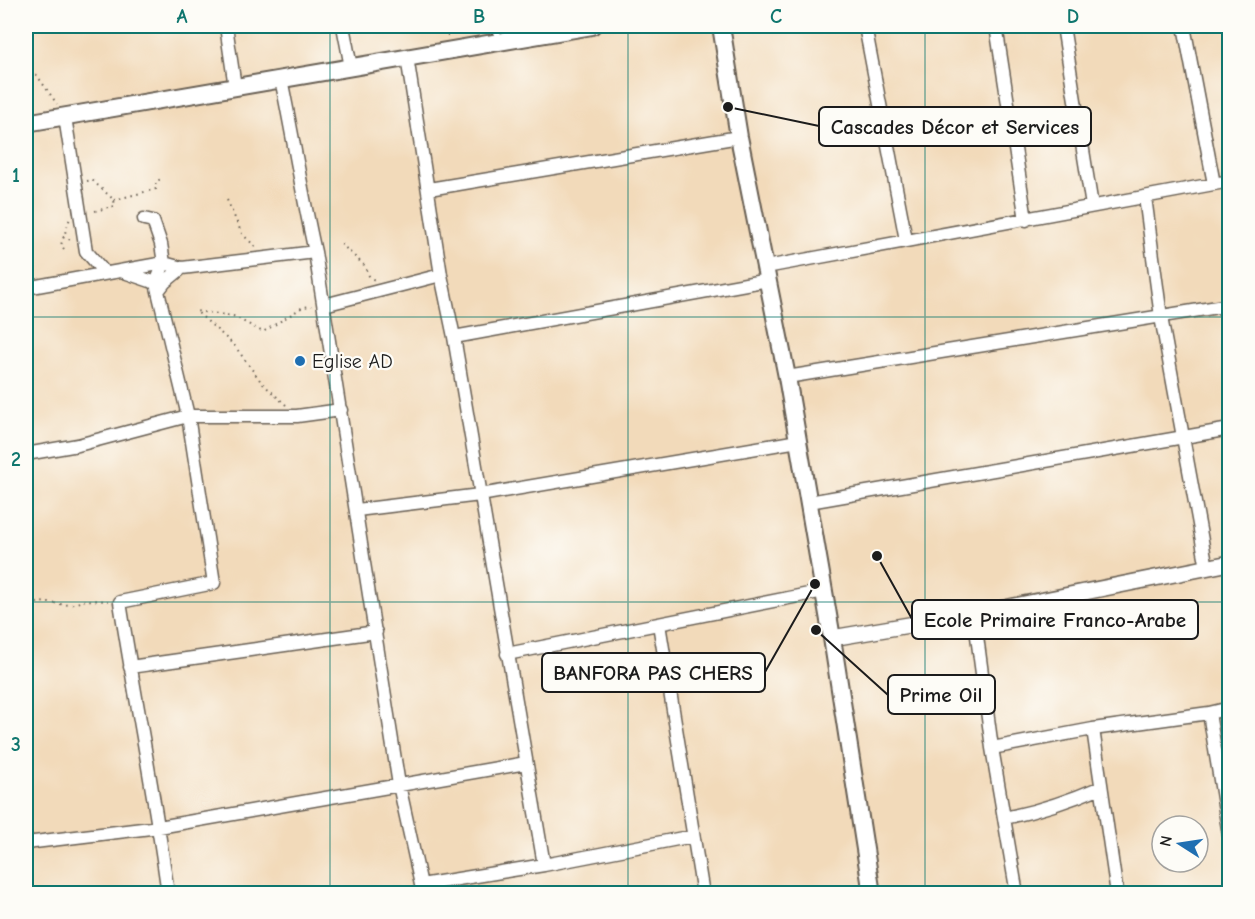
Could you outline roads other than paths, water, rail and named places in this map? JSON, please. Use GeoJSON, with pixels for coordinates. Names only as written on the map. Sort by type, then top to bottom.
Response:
{"type":"FeatureCollection","features":[{"type":"Feature","properties":{"kind":"main road"},"geometry":{"type":"LineString","coordinates":[[26,123],[592,26]]}},
{"type":"Feature","properties":{"kind":"main road"},"geometry":{"type":"LineString","coordinates":[[722,26],[739,137],[787,377],[809,502],[872,894]]}},
{"type":"Feature","properties":{"kind":"street"},"geometry":{"type":"LineString","coordinates":[[226,26],[235,87]]}},
{"type":"Feature","properties":{"kind":"street"},"geometry":{"type":"LineString","coordinates":[[343,26],[351,68]]}},
{"type":"Feature","properties":{"kind":"street"},"geometry":{"type":"LineString","coordinates":[[865,26],[906,240]]}},
{"type":"Feature","properties":{"kind":"street"},"geometry":{"type":"LineString","coordinates":[[996,26],[1026,220]]}},
{"type":"Feature","properties":{"kind":"street"},"geometry":{"type":"LineString","coordinates":[[1063,26],[1092,206]]}},
{"type":"Feature","properties":{"kind":"street"},"geometry":{"type":"LineString","coordinates":[[1185,26],[1214,184]]}},
{"type":"Feature","properties":{"kind":"street"},"geometry":{"type":"LineString","coordinates":[[407,57],[441,275],[454,337],[544,865]]}},
{"type":"Feature","properties":{"kind":"street"},"geometry":{"type":"LineString","coordinates":[[281,79],[324,305],[399,785],[422,890],[693,836]]}},
{"type":"Feature","properties":{"kind":"street"},"geometry":{"type":"LineString","coordinates":[[65,117],[86,251],[81,279]]}},
{"type":"Feature","properties":{"kind":"street"},"geometry":{"type":"LineString","coordinates":[[429,189],[739,137]]}},
{"type":"Feature","properties":{"kind":"street"},"geometry":{"type":"LineString","coordinates":[[454,337],[767,273],[906,240],[1026,220],[1230,181]]}},
{"type":"Feature","properties":{"kind":"street"},"geometry":{"type":"LineString","coordinates":[[1145,197],[1161,316],[1207,568]]}},
{"type":"Feature","properties":{"kind":"street"},"geometry":{"type":"LineString","coordinates":[[144,219],[153,221],[161,244],[164,263],[157,287],[188,416],[214,583],[120,602],[159,827],[168,894]]}},
{"type":"Feature","properties":{"kind":"street"},"geometry":{"type":"LineString","coordinates":[[86,251],[105,273]]}},
{"type":"Feature","properties":{"kind":"street"},"geometry":{"type":"LineString","coordinates":[[26,288],[164,263],[182,268],[315,252]]}},
{"type":"Feature","properties":{"kind":"street"},"geometry":{"type":"LineString","coordinates":[[157,287],[182,268]]}},
{"type":"Feature","properties":{"kind":"street"},"geometry":{"type":"LineString","coordinates":[[120,270],[157,287]]}},
{"type":"Feature","properties":{"kind":"street"},"geometry":{"type":"LineString","coordinates":[[324,305],[441,275]]}},
{"type":"Feature","properties":{"kind":"street"},"geometry":{"type":"LineString","coordinates":[[787,377],[1230,305]]}},
{"type":"Feature","properties":{"kind":"street"},"geometry":{"type":"LineString","coordinates":[[26,454],[78,445],[188,416],[297,416],[340,410]]}},
{"type":"Feature","properties":{"kind":"street"},"geometry":{"type":"LineString","coordinates":[[809,502],[1230,429]]}},
{"type":"Feature","properties":{"kind":"street"},"geometry":{"type":"LineString","coordinates":[[357,510],[480,495],[798,441]]}},
{"type":"Feature","properties":{"kind":"street"},"geometry":{"type":"LineString","coordinates":[[832,638],[974,614],[1230,563]]}},
{"type":"Feature","properties":{"kind":"street"},"geometry":{"type":"LineString","coordinates":[[507,654],[824,591]]}},
{"type":"Feature","properties":{"kind":"street"},"geometry":{"type":"LineString","coordinates":[[974,614],[992,748],[1017,894]]}},
{"type":"Feature","properties":{"kind":"street"},"geometry":{"type":"LineString","coordinates":[[659,624],[703,894]]}},
{"type":"Feature","properties":{"kind":"street"},"geometry":{"type":"LineString","coordinates":[[130,667],[376,632]]}},
{"type":"Feature","properties":{"kind":"street"},"geometry":{"type":"LineString","coordinates":[[992,748],[1093,729],[1230,708]]}},
{"type":"Feature","properties":{"kind":"street"},"geometry":{"type":"LineString","coordinates":[[1209,713],[1230,841]]}},
{"type":"Feature","properties":{"kind":"street"},"geometry":{"type":"LineString","coordinates":[[1093,729],[1117,894]]}},
{"type":"Feature","properties":{"kind":"street"},"geometry":{"type":"LineString","coordinates":[[26,843],[159,827],[526,763]]}},
{"type":"Feature","properties":{"kind":"street"},"geometry":{"type":"LineString","coordinates":[[1004,818],[1041,811],[1101,787]]}},
{"type":"Feature","properties":{"kind":"lane"},"geometry":{"type":"LineString","coordinates":[[495,42],[499,26]]}},
{"type":"Feature","properties":{"kind":"place","name":"Cascades Décor et Services"},"geometry":{"type":"Point","coordinates":[728,107]}},
{"type":"Feature","properties":{"kind":"place","name":"Eglise AD"},"geometry":{"type":"Point","coordinates":[300,361]}},
{"type":"Feature","properties":{"kind":"place","name":"Ecole Primaire Franco-Arabe"},"geometry":{"type":"Point","coordinates":[877,556]}},
{"type":"Feature","properties":{"kind":"place","name":"BANFORA PAS CHERS"},"geometry":{"type":"Point","coordinates":[815,584]}},
{"type":"Feature","properties":{"kind":"place","name":"Prime Oil"},"geometry":{"type":"Point","coordinates":[816,630]}}]}
